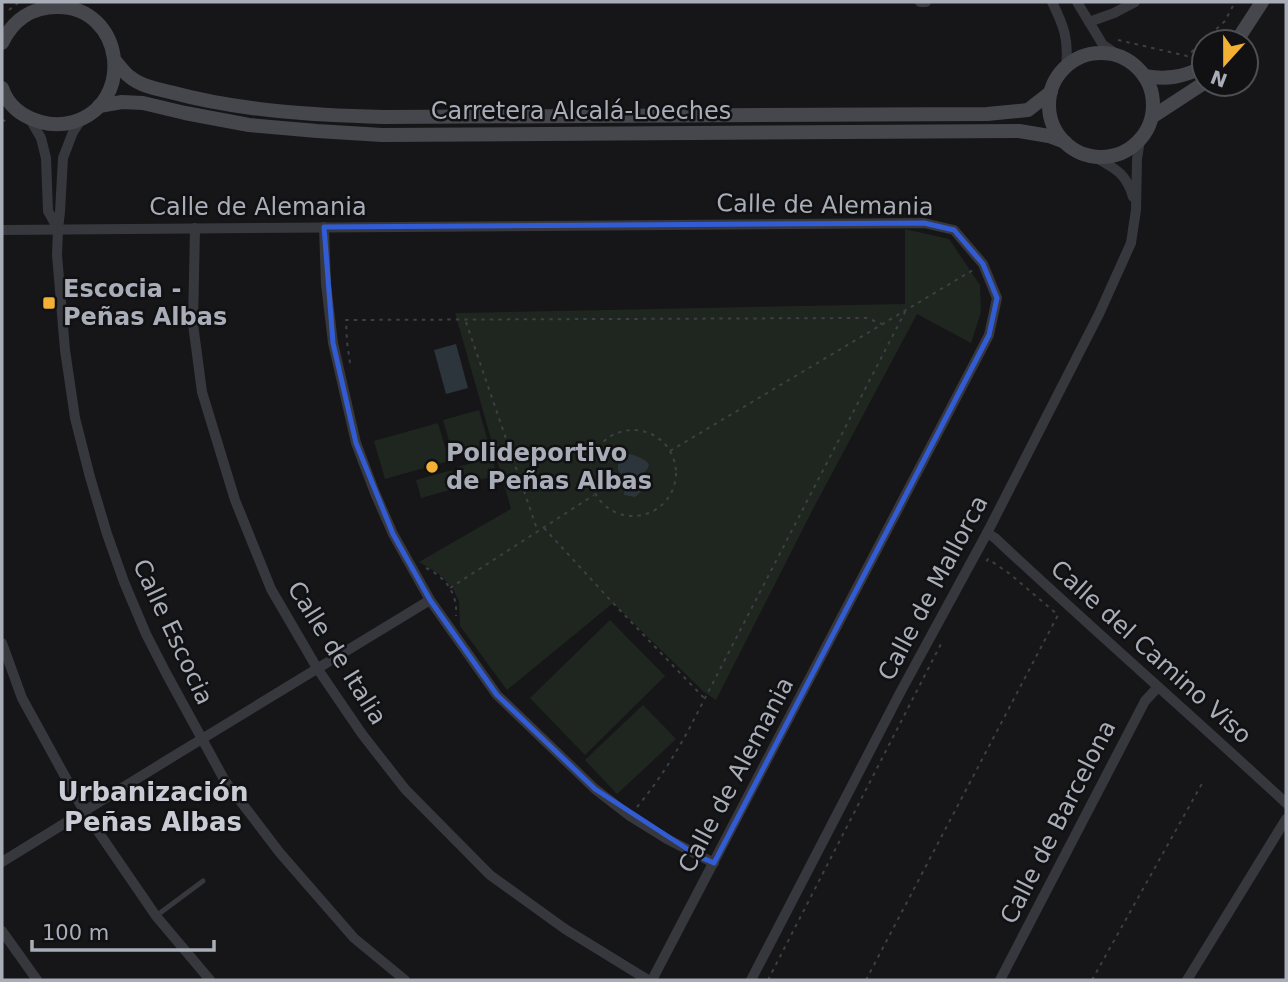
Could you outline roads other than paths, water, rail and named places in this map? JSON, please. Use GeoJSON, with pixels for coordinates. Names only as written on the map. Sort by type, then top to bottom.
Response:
{"type":"FeatureCollection","features":[{"type":"Feature","properties":{"kind":"main road"},"geometry":{"type":"LineString","coordinates":[[1244,28],[1262,2]]}},
{"type":"Feature","properties":{"kind":"main road"},"geometry":{"type":"LineString","coordinates":[[2,43],[8,32],[35,6],[74,6],[104,30],[112,45],[115,61],[114,78],[109,93],[91,114],[81,120],[47,124],[30,119],[7,105],[2,88]]}},
{"type":"Feature","properties":{"kind":"main road"},"geometry":{"type":"LineString","coordinates":[[1106,53],[1121,57],[1134,65],[1151,89],[1152,117],[1148,129],[1127,150],[1110,156],[1093,156],[1078,151],[1065,142],[1051,119],[1051,92],[1057,78],[1066,67],[1092,54],[1106,53]]}},
{"type":"Feature","properties":{"kind":"main road","name":"Carretera Alcalá-Loeches"},"geometry":{"type":"LineString","coordinates":[[115,61],[129,77],[161,90],[253,108],[318,115],[987,114],[1028,110],[1051,92]]}},
{"type":"Feature","properties":{"kind":"main road"},"geometry":{"type":"LineString","coordinates":[[1144,76],[1161,78],[1190,73]]}},
{"type":"Feature","properties":{"kind":"main road"},"geometry":{"type":"LineString","coordinates":[[1152,117],[1190,92]]}},
{"type":"Feature","properties":{"kind":"main road","name":"Carretera Alcalá-Loeches"},"geometry":{"type":"LineString","coordinates":[[99,106],[122,102],[143,103],[249,125],[382,135],[1019,131],[1049,136],[1065,142]]}},
{"type":"Feature","properties":{"kind":"street"},"geometry":{"type":"LineString","coordinates":[[1052,2],[1066,36],[1066,67]]}},
{"type":"Feature","properties":{"kind":"street"},"geometry":{"type":"LineString","coordinates":[[1077,2],[1103,46],[1121,57]]}},
{"type":"Feature","properties":{"kind":"street"},"geometry":{"type":"LineString","coordinates":[[1090,22],[1135,2]]}},
{"type":"Feature","properties":{"kind":"street","name":"Calle Escocia"},"geometry":{"type":"LineString","coordinates":[[30,119],[41,138],[46,158],[48,211],[58,229]]}},
{"type":"Feature","properties":{"kind":"street","name":"Calle Escocia"},"geometry":{"type":"LineString","coordinates":[[81,120],[63,158],[58,229],[57,255],[65,350],[75,418],[90,477],[124,582],[146,634],[225,780],[280,853],[354,938],[405,980]]}},
{"type":"Feature","properties":{"kind":"street","name":"Calle de Mallorca"},"geometry":{"type":"LineString","coordinates":[[751,980],[901,691],[987,533],[1131,243],[1136,210],[1140,139]]}},
{"type":"Feature","properties":{"kind":"street","name":"Calle de Mallorca"},"geometry":{"type":"LineString","coordinates":[[1093,156],[1119,171],[1130,186],[1136,210]]}},
{"type":"Feature","properties":{"kind":"street","name":"Calle de Alemania"},"geometry":{"type":"LineString","coordinates":[[2,230],[924,223],[954,230],[983,264],[997,298],[989,335],[650,980]]}},
{"type":"Feature","properties":{"kind":"street"},"geometry":{"type":"LineString","coordinates":[[324,227],[326,284],[332,331],[356,443],[394,534],[430,600],[497,695],[595,789],[630,816],[713,863]]}},
{"type":"Feature","properties":{"kind":"street","name":"Calle de Italia"},"geometry":{"type":"LineString","coordinates":[[195,228],[193,324],[202,392],[235,500],[271,589],[317,668],[362,734],[405,789],[490,875],[565,929],[650,980]]}},
{"type":"Feature","properties":{"kind":"street","name":"Calle del Camino Viso"},"geometry":{"type":"LineString","coordinates":[[987,533],[1286,803]]}},
{"type":"Feature","properties":{"kind":"street"},"geometry":{"type":"LineString","coordinates":[[2,862],[430,600]]}},
{"type":"Feature","properties":{"kind":"street"},"geometry":{"type":"LineString","coordinates":[[2,643],[22,698],[85,811],[156,916],[211,980]]}},
{"type":"Feature","properties":{"kind":"street","name":"Calle de Barcelona"},"geometry":{"type":"LineString","coordinates":[[1000,980],[1145,701],[1158,687]]}},
{"type":"Feature","properties":{"kind":"street"},"geometry":{"type":"LineString","coordinates":[[1187,980],[1286,819]]}},
{"type":"Feature","properties":{"kind":"street"},"geometry":{"type":"LineString","coordinates":[[2,931],[37,980]]}},
{"type":"Feature","properties":{"kind":"lane"},"geometry":{"type":"LineString","coordinates":[[156,916],[203,881]]}},
{"type":"Feature","properties":{"kind":"place","name":"Escocia - Peñas Albas"},"geometry":{"type":"Point","coordinates":[49,303]}},
{"type":"Feature","properties":{"kind":"place","name":"Polideportivo de Peñas Albas"},"geometry":{"type":"Point","coordinates":[432,467]}},
{"type":"Feature","properties":{"kind":"district","name":"Urbanización Peñas Albas"},"geometry":{"type":"Point","coordinates":[153,807]}}]}
